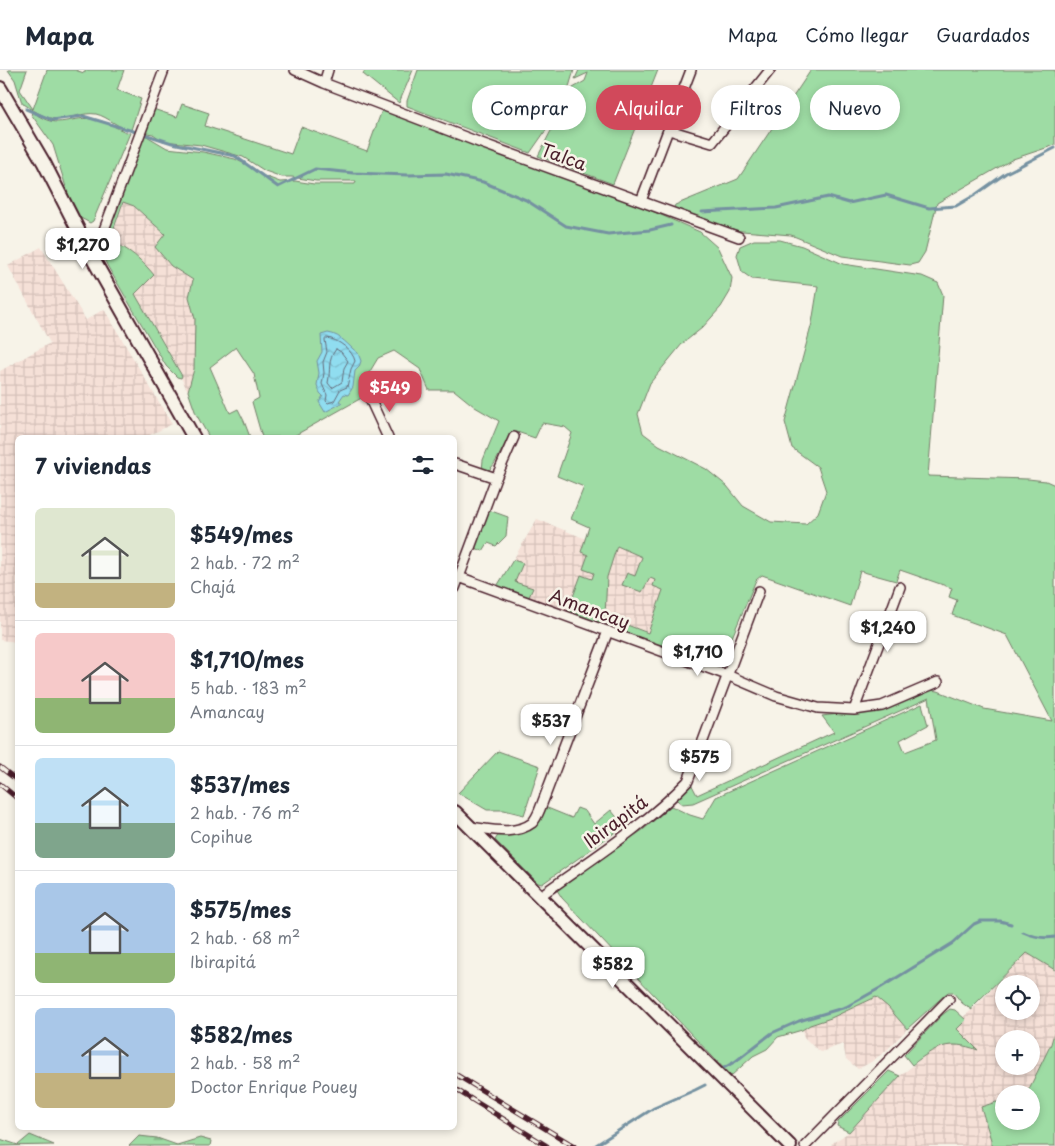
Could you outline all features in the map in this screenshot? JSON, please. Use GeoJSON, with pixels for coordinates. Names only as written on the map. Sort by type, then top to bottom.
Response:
{"type":"FeatureCollection","features":[{"type":"Feature","properties":{"kind":"street"},"geometry":{"type":"LineString","coordinates":[[92,260],[164,70]]}},
{"type":"Feature","properties":{"kind":"street","name":"Talca"},"geometry":{"type":"LineString","coordinates":[[295,70],[324,83],[482,143],[739,237]]}},
{"type":"Feature","properties":{"kind":"street"},"geometry":{"type":"LineString","coordinates":[[324,83],[328,70]]}},
{"type":"Feature","properties":{"kind":"street"},"geometry":{"type":"LineString","coordinates":[[685,85],[691,70]]}},
{"type":"Feature","properties":{"kind":"street"},"geometry":{"type":"LineString","coordinates":[[642,201],[668,130],[712,143],[770,70]]}},
{"type":"Feature","properties":{"kind":"street"},"geometry":{"type":"LineString","coordinates":[[1,91],[44,163],[92,260],[192,435]]}},
{"type":"Feature","properties":{"kind":"street"},"geometry":{"type":"LineString","coordinates":[[370,399],[387,435]]}},
{"type":"Feature","properties":{"kind":"street"},"geometry":{"type":"LineString","coordinates":[[457,582],[496,478],[514,437]]}},
{"type":"Feature","properties":{"kind":"street"},"geometry":{"type":"LineString","coordinates":[[457,465],[496,478]]}},
{"type":"Feature","properties":{"kind":"street","name":"Amancay"},"geometry":{"type":"LineString","coordinates":[[459,577],[727,675],[776,696],[818,708],[854,710],[882,706],[938,682]]}},
{"type":"Feature","properties":{"kind":"street"},"geometry":{"type":"LineString","coordinates":[[854,710],[900,587]]}},
{"type":"Feature","properties":{"kind":"street","name":"Ibirapitá"},"geometry":{"type":"LineString","coordinates":[[540,896],[653,815],[671,800],[688,781],[760,591]]}},
{"type":"Feature","properties":{"kind":"street"},"geometry":{"type":"LineString","coordinates":[[470,827],[502,830],[520,829],[533,822],[540,810],[608,632]]}},
{"type":"Feature","properties":{"kind":"street"},"geometry":{"type":"LineString","coordinates":[[457,814],[790,1146]]}},
{"type":"Feature","properties":{"kind":"street"},"geometry":{"type":"LineString","coordinates":[[805,1146],[949,999]]}},
{"type":"Feature","properties":{"kind":"shaded area"},"geometry":{"type":"Polygon","coordinates":[[[123,202],[134,206],[165,234],[155,247],[171,266],[193,280],[189,297],[195,319],[194,369],[188,391],[181,378],[182,375],[135,294],[154,275],[133,254],[111,241],[123,202]]]}},
{"type":"Feature","properties":{"kind":"shaded area"},"geometry":{"type":"Polygon","coordinates":[[[41,247],[86,320],[104,309],[172,424],[150,435],[15,435],[15,642],[0,640],[0,371],[50,343],[8,266],[41,247]]]}},
{"type":"Feature","properties":{"kind":"shaded area"},"geometry":{"type":"Polygon","coordinates":[[[537,519],[586,539],[582,552],[588,555],[594,572],[592,580],[581,576],[567,613],[528,599],[514,582],[523,564],[513,560],[537,519]]]}},
{"type":"Feature","properties":{"kind":"shaded area"},"geometry":{"type":"Polygon","coordinates":[[[616,546],[642,557],[635,576],[622,585],[649,578],[655,580],[653,585],[664,590],[648,633],[605,616],[607,577],[616,546]]]}},
{"type":"Feature","properties":{"kind":"shaded area"},"geometry":{"type":"Polygon","coordinates":[[[1027,952],[1055,970],[1055,1030],[1051,1044],[1040,1066],[1040,1030],[995,1030],[995,1075],[1036,1075],[1031,1085],[995,1085],[995,1102],[981,1108],[991,1140],[991,1146],[833,1146],[831,1144],[849,1132],[900,1076],[933,1049],[943,1045],[957,1045],[976,1049],[957,1029],[966,1020],[963,1017],[995,986],[995,1020],[1040,1020],[1040,975],[1005,975],[1027,952]]]}},
{"type":"Feature","properties":{"kind":"shaded area"},"geometry":{"type":"Polygon","coordinates":[[[877,997],[907,1029],[887,1050],[871,1062],[858,1069],[846,1059],[843,1044],[821,1052],[804,1037],[802,1030],[810,1025],[831,1018],[877,997]]]}},
{"type":"Feature","properties":{"kind":"green space"},"geometry":{"type":"Polygon","coordinates":[[[8,70],[27,70],[20,90],[33,109],[47,70],[75,70],[84,73],[86,70],[124,70],[117,90],[141,99],[131,130],[96,114],[57,119],[43,116],[22,103],[15,80],[8,70]]]}},
{"type":"Feature","properties":{"kind":"green space"},"geometry":{"type":"Polygon","coordinates":[[[365,70],[413,70],[399,103],[363,74],[365,70]]]}},
{"type":"Feature","properties":{"kind":"green space"},"geometry":{"type":"Polygon","coordinates":[[[418,70],[574,70],[570,85],[472,85],[472,130],[546,130],[530,153],[407,106],[418,70]]]}},
{"type":"Feature","properties":{"kind":"green space"},"geometry":{"type":"Polygon","coordinates":[[[579,70],[658,70],[652,85],[596,85],[596,130],[634,130],[613,184],[538,156],[551,130],[586,130],[586,85],[578,85],[585,81],[588,73],[575,79],[579,70]]]}},
{"type":"Feature","properties":{"kind":"green space"},"geometry":{"type":"Polygon","coordinates":[[[811,70],[1055,70],[1055,145],[1013,159],[937,203],[925,252],[918,263],[910,265],[842,256],[791,235],[715,227],[673,210],[675,205],[738,179],[771,130],[800,130],[800,86],[811,70]]]}},
{"type":"Feature","properties":{"kind":"green space"},"geometry":{"type":"Polygon","coordinates":[[[182,104],[209,113],[205,126],[291,154],[301,127],[367,151],[382,110],[645,208],[700,232],[718,248],[732,278],[730,292],[721,307],[702,328],[682,344],[650,383],[638,414],[643,433],[659,445],[706,469],[727,486],[743,506],[771,522],[806,524],[818,513],[826,491],[818,467],[792,448],[785,422],[812,323],[818,286],[752,279],[742,272],[737,255],[740,246],[754,240],[780,240],[802,246],[843,264],[922,276],[938,283],[943,295],[928,476],[1028,479],[1046,481],[1055,485],[1055,970],[1027,953],[1005,975],[995,975],[995,984],[972,1007],[972,1010],[962,1003],[953,992],[948,992],[907,1029],[888,1007],[876,997],[802,1030],[778,1037],[767,1049],[753,1056],[731,1076],[562,898],[557,890],[644,829],[671,806],[703,819],[716,797],[922,704],[928,725],[900,740],[905,752],[936,740],[929,698],[693,803],[682,804],[673,797],[687,776],[697,795],[834,732],[822,716],[887,708],[929,690],[938,691],[984,709],[1052,721],[1007,635],[952,615],[957,600],[949,597],[952,588],[900,570],[896,581],[860,571],[850,606],[762,575],[756,580],[720,666],[714,668],[606,627],[609,618],[648,633],[663,590],[653,586],[655,580],[650,578],[642,592],[622,585],[627,573],[635,576],[642,557],[617,546],[607,577],[605,616],[603,621],[597,624],[567,613],[581,575],[592,579],[594,573],[583,569],[588,555],[581,552],[589,527],[571,519],[584,487],[557,476],[572,433],[565,427],[542,423],[535,438],[517,432],[507,441],[494,464],[485,474],[482,471],[483,460],[499,421],[475,407],[454,390],[429,390],[420,369],[394,351],[378,358],[366,378],[365,396],[296,435],[261,435],[252,402],[259,398],[254,374],[236,347],[210,367],[230,413],[238,409],[249,435],[208,435],[196,414],[188,391],[194,369],[195,319],[189,297],[193,280],[171,266],[155,247],[165,234],[134,206],[123,202],[111,237],[103,232],[141,135],[145,135],[167,148],[203,152],[235,159],[264,176],[280,182],[355,184],[356,181],[316,181],[282,177],[265,171],[243,157],[201,145],[163,141],[153,134],[141,132],[150,108],[177,117],[182,104]]]}},
{"type":"Feature","properties":{"kind":"green space"},"geometry":{"type":"Polygon","coordinates":[[[33,112],[42,118],[58,122],[79,119],[97,120],[130,133],[93,221],[90,223],[77,216],[73,210],[53,145],[31,114],[33,112]]]}},
{"type":"Feature","properties":{"kind":"green space"},"geometry":{"type":"Polygon","coordinates":[[[103,240],[118,244],[124,248],[143,263],[154,275],[135,294],[182,376],[181,378],[177,377],[166,366],[108,267],[100,251],[103,240]]]}},
{"type":"Feature","properties":{"kind":"green space"},"geometry":{"type":"Polygon","coordinates":[[[483,508],[508,517],[506,536],[496,546],[488,543],[483,551],[467,545],[483,508]]]}},
{"type":"Feature","properties":{"kind":"green space"},"geometry":{"type":"Polygon","coordinates":[[[513,560],[523,563],[515,582],[533,588],[528,599],[496,588],[513,560]]]}},
{"type":"Feature","properties":{"kind":"green space"},"geometry":{"type":"Polygon","coordinates":[[[498,751],[540,766],[524,815],[504,810],[487,810],[458,793],[498,751]]]}},
{"type":"Feature","properties":{"kind":"green space"},"geometry":{"type":"Polygon","coordinates":[[[545,807],[572,818],[577,808],[585,811],[594,824],[611,810],[624,826],[542,884],[538,883],[495,840],[499,834],[516,834],[528,830],[537,821],[545,807]]]}},
{"type":"Feature","properties":{"kind":"green space"},"geometry":{"type":"Polygon","coordinates":[[[950,1009],[955,1010],[966,1020],[957,1029],[978,1050],[950,1045],[935,1049],[912,1065],[904,1055],[950,1009]]]}},
{"type":"Feature","properties":{"kind":"green space"},"geometry":{"type":"Polygon","coordinates":[[[1055,1030],[1055,1146],[991,1146],[981,1107],[995,1102],[995,1130],[1040,1130],[1040,1085],[1031,1085],[1036,1075],[1040,1075],[1040,1066],[1051,1044],[1055,1030]]]}},
{"type":"Feature","properties":{"kind":"green space"},"geometry":{"type":"Polygon","coordinates":[[[889,1071],[900,1076],[849,1132],[837,1126],[838,1122],[889,1071]]]}},
{"type":"Feature","properties":{"kind":"green space"},"geometry":{"type":"Polygon","coordinates":[[[30,1135],[54,1145],[0,1146],[0,1139],[18,1145],[30,1135]]]}},
{"type":"Feature","properties":{"kind":"green space"},"geometry":{"type":"Polygon","coordinates":[[[139,1136],[157,1138],[177,1145],[200,1138],[211,1141],[210,1146],[129,1146],[139,1136]]]}},
{"type":"Feature","properties":{"kind":"water"},"geometry":{"type":"Polygon","coordinates":[[[328,333],[344,341],[358,353],[361,361],[355,371],[353,387],[348,395],[344,394],[339,401],[342,403],[325,412],[319,402],[323,396],[317,385],[319,373],[317,361],[322,352],[321,335],[328,333]]]}},
{"type":"Feature","properties":{"kind":"waterway"},"geometry":{"type":"LineString","coordinates":[[26,109],[52,120],[83,116],[136,132]]}},
{"type":"Feature","properties":{"kind":"waterway"},"geometry":{"type":"LineString","coordinates":[[144,134],[172,143],[235,156],[278,187],[315,169],[353,173],[446,174],[483,182],[526,200],[566,226],[608,234],[650,230],[671,225]]}},
{"type":"Feature","properties":{"kind":"waterway"},"geometry":{"type":"LineString","coordinates":[[702,212],[776,208],[828,197],[849,203],[886,195],[929,208],[956,206],[1006,173],[1055,148]]}},
{"type":"Feature","properties":{"kind":"waterway"},"geometry":{"type":"LineString","coordinates":[[722,1069],[736,1061],[772,1033],[799,1021],[846,1007],[880,988],[953,943],[974,924],[981,921],[1000,921],[1011,924]]}},
{"type":"Feature","properties":{"kind":"waterway"},"geometry":{"type":"LineString","coordinates":[[1023,932],[1039,937],[1055,937]]}},
{"type":"Feature","properties":{"kind":"waterway"},"geometry":{"type":"LineString","coordinates":[[596,1145],[654,1108],[705,1085]]}},
{"type":"Feature","properties":{"kind":"railway"},"geometry":{"type":"LineString","coordinates":[[0,767],[15,779]]}},
{"type":"Feature","properties":{"kind":"railway"},"geometry":{"type":"LineString","coordinates":[[0,784],[15,796]]}},
{"type":"Feature","properties":{"kind":"railway"},"geometry":{"type":"LineString","coordinates":[[457,1075],[574,1146]]}},
{"type":"Feature","properties":{"kind":"railway"},"geometry":{"type":"LineString","coordinates":[[457,1090],[547,1146]]}}]}
